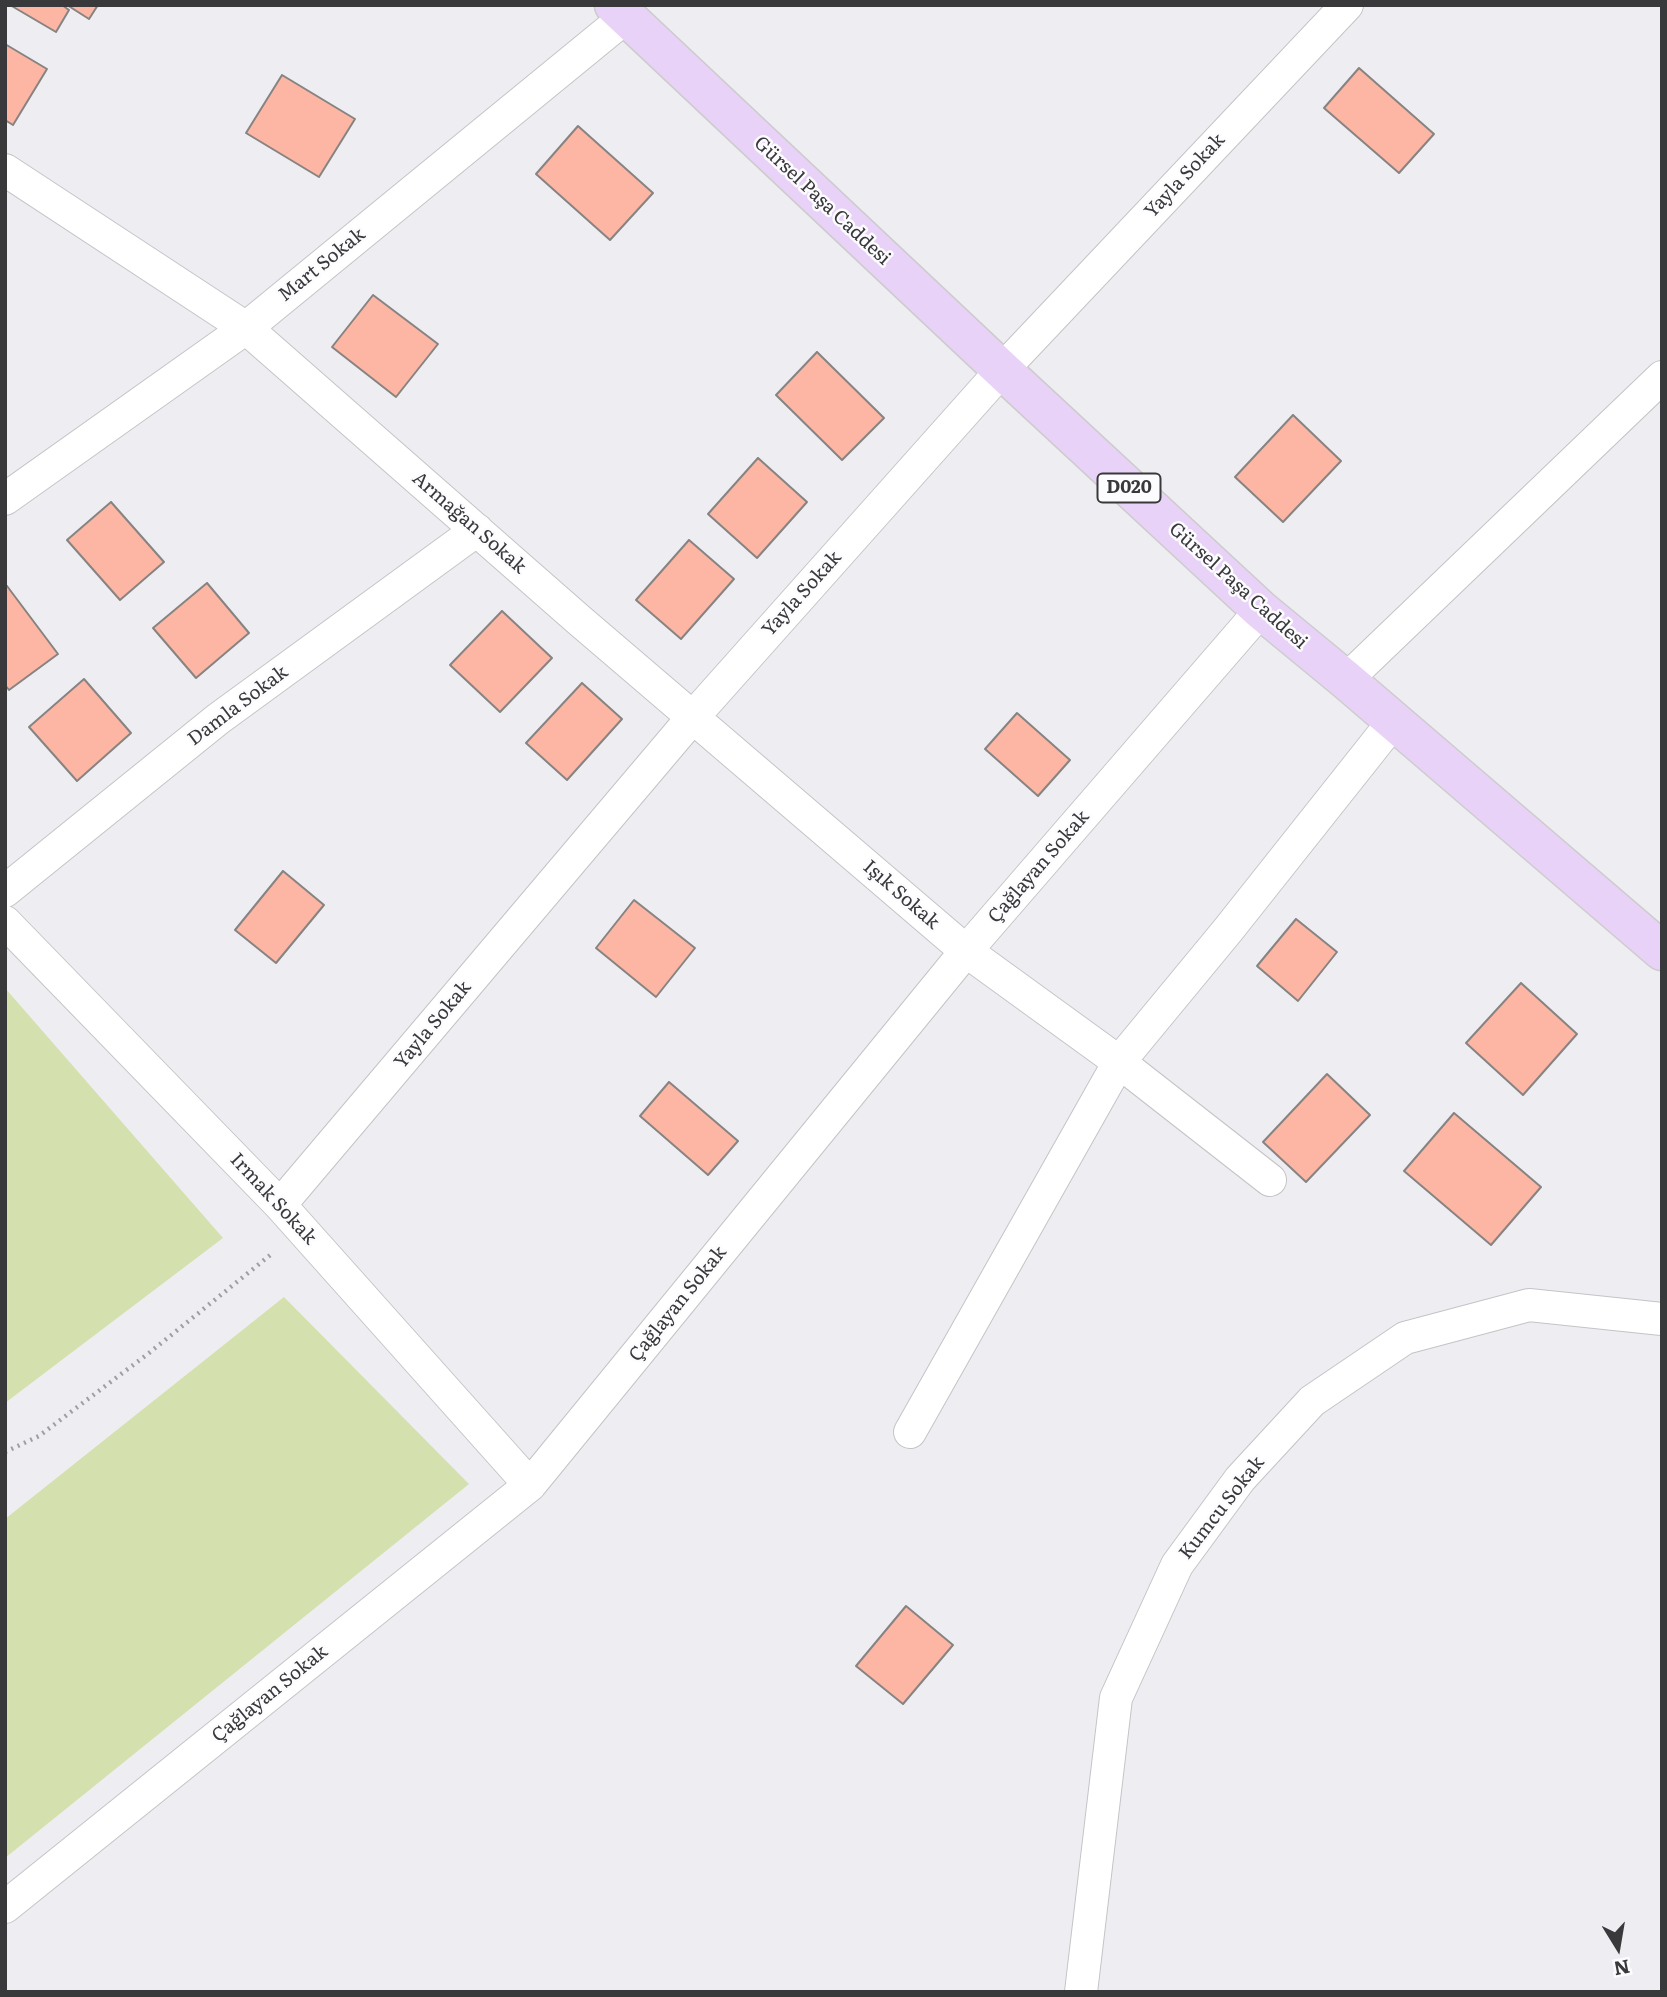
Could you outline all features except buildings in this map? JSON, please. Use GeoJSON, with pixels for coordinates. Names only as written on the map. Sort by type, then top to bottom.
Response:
{"type":"FeatureCollection","features":[{"type":"Feature","properties":{"kind":"highway","name":"Gürsel Paşa Caddesi"},"geometry":{"type":"LineString","coordinates":[[620,11],[1261,610],[1662,951]]}},
{"type":"Feature","properties":{"kind":"street","name":"Yayla Sokak"},"geometry":{"type":"LineString","coordinates":[[281,1205],[693,717],[1002,370],[1347,5]]}},
{"type":"Feature","properties":{"kind":"street","name":"Mart Sokak"},"geometry":{"type":"LineString","coordinates":[[5,499],[246,328],[620,11]]}},
{"type":"Feature","properties":{"kind":"street","name":"Armağan Sokak"},"geometry":{"type":"LineString","coordinates":[[5,170],[246,328],[693,717]]}},
{"type":"Feature","properties":{"kind":"street"},"geometry":{"type":"LineString","coordinates":[[1346,680],[1662,377]]}},
{"type":"Feature","properties":{"kind":"street","name":"Damla Sokak"},"geometry":{"type":"LineString","coordinates":[[5,891],[218,719],[477,530]]}},
{"type":"Feature","properties":{"kind":"street","name":"Çağlayan Sokak"},"geometry":{"type":"LineString","coordinates":[[5,1906],[530,1485],[966,951],[1261,610]]}},
{"type":"Feature","properties":{"kind":"street","name":"Işık Sokak"},"geometry":{"type":"LineString","coordinates":[[693,717],[966,951],[1118,1062],[1269,1181]]}},
{"type":"Feature","properties":{"kind":"street"},"geometry":{"type":"LineString","coordinates":[[910,1432],[1118,1062],[1228,930],[1393,722]]}},
{"type":"Feature","properties":{"kind":"street","name":"Irmak Sokak"},"geometry":{"type":"LineString","coordinates":[[5,922],[281,1205],[530,1485]]}},
{"type":"Feature","properties":{"kind":"street","name":"Kumcu Sokak"},"geometry":{"type":"LineString","coordinates":[[1081,1992],[1116,1698],[1177,1565],[1240,1479],[1312,1401],[1405,1338],[1529,1305],[1662,1319]]}},
{"type":"Feature","properties":{"kind":"path"},"geometry":{"type":"LineString","coordinates":[[5,1452],[39,1436],[149,1353],[302,1230]]}},
{"type":"Feature","properties":{"kind":"green space"},"geometry":{"type":"Polygon","coordinates":[[[5,988],[223,1238],[5,1403],[5,988]]]}},
{"type":"Feature","properties":{"kind":"green space"},"geometry":{"type":"Polygon","coordinates":[[[284,1297],[469,1484],[5,1858],[5,1519],[284,1297]]]}}]}
